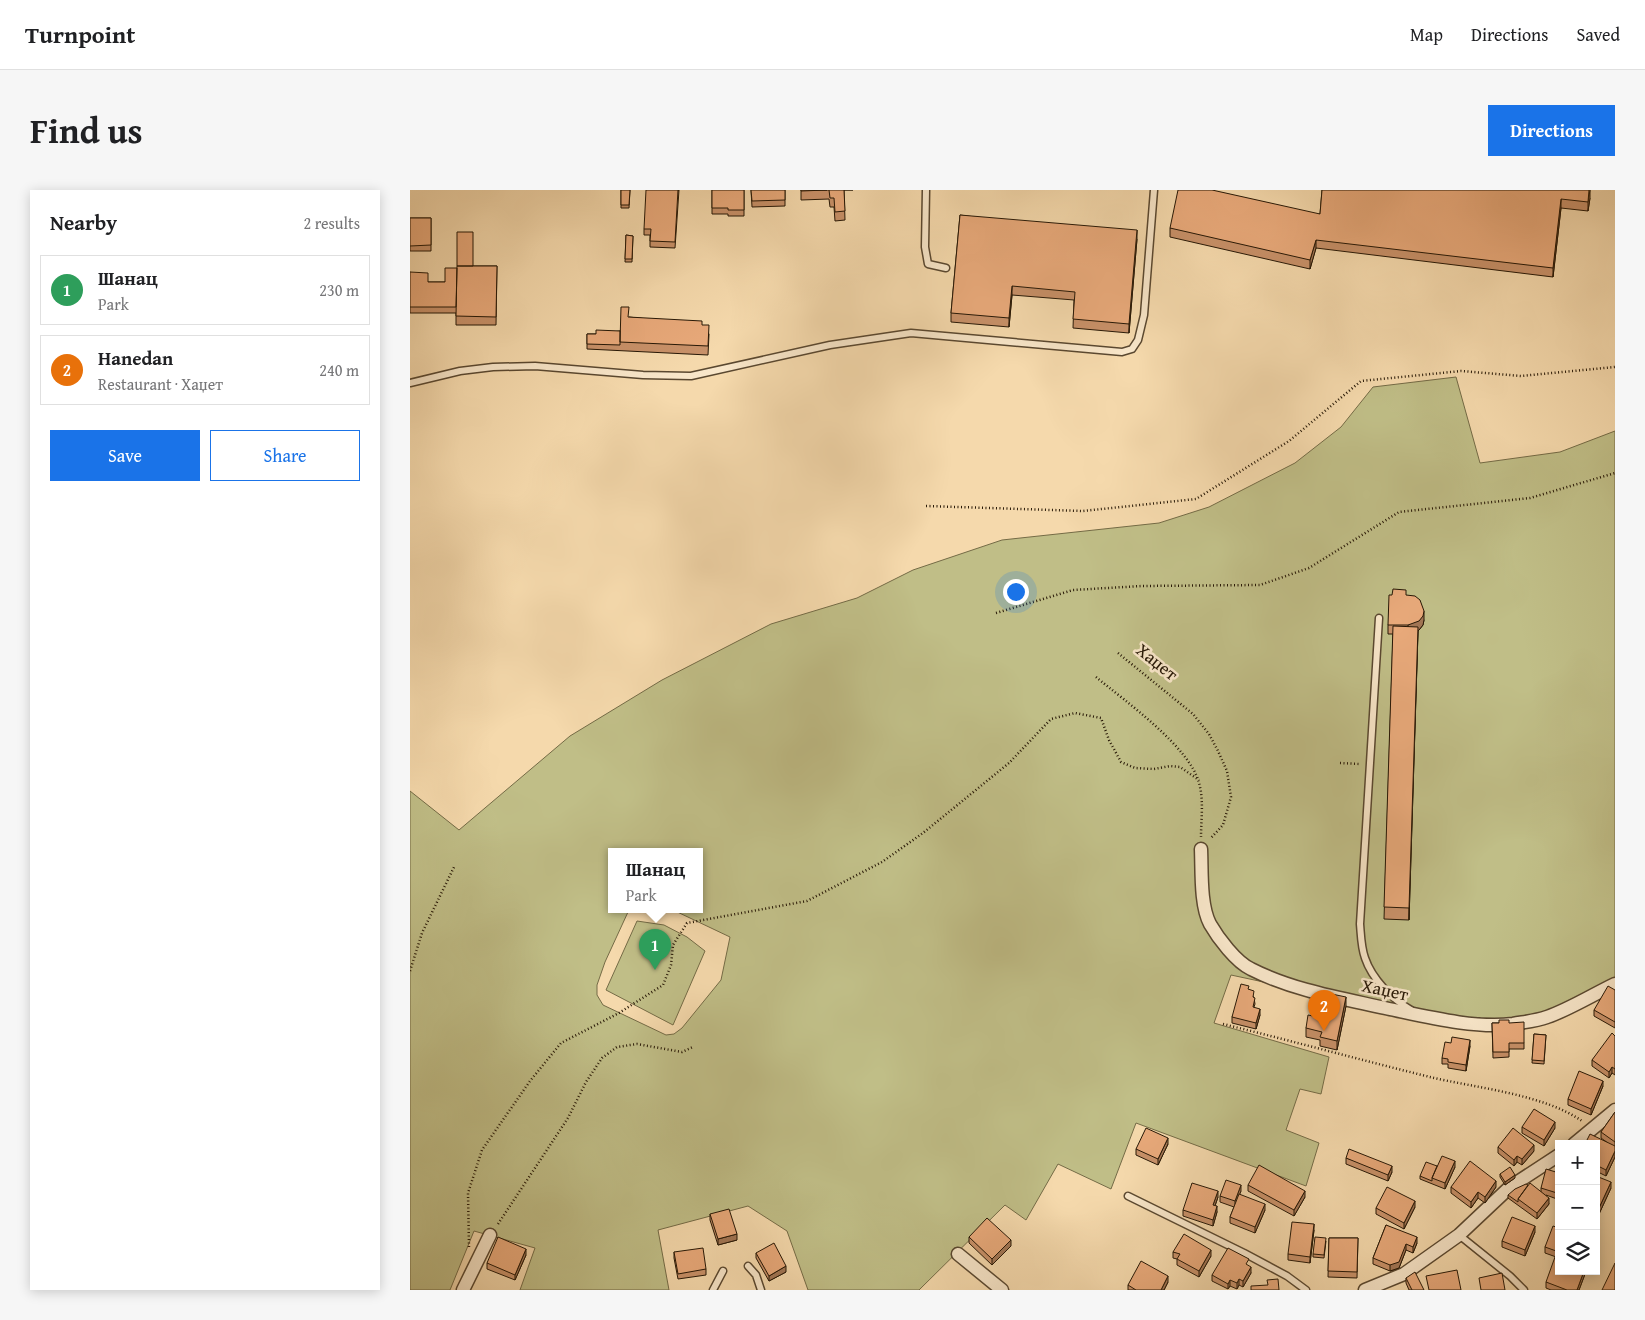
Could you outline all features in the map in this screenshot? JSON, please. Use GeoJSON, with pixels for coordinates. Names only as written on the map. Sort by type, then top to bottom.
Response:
{"type":"FeatureCollection","features":[{"type":"Feature","properties":{"kind":"street","name":"Хаџет"},"geometry":{"type":"LineString","coordinates":[[1201,849],[1204,905],[1209,922],[1224,944],[1248,968],[1289,985],[1346,1000],[1422,1016],[1480,1025],[1512,1024],[1545,1018],[1615,984]]}},
{"type":"Feature","properties":{"kind":"street"},"geometry":{"type":"LineString","coordinates":[[1579,1140],[1615,1110]]}},
{"type":"Feature","properties":{"kind":"street"},"geometry":{"type":"LineString","coordinates":[[1367,1290],[1404,1274],[1459,1235],[1510,1186],[1555,1157]]}},
{"type":"Feature","properties":{"kind":"street"},"geometry":{"type":"LineString","coordinates":[[463,1290],[490,1235]]}},
{"type":"Feature","properties":{"kind":"street"},"geometry":{"type":"LineString","coordinates":[[958,1254],[1002,1290]]}},
{"type":"Feature","properties":{"kind":"lane"},"geometry":{"type":"LineString","coordinates":[[926,190],[925,247],[928,264],[946,268]]}},
{"type":"Feature","properties":{"kind":"lane"},"geometry":{"type":"LineString","coordinates":[[410,383],[460,371],[493,367],[535,366],[643,375],[691,376],[830,345],[911,333],[1122,352],[1132,349],[1138,340],[1144,316],[1154,190]]}},
{"type":"Feature","properties":{"kind":"lane"},"geometry":{"type":"LineString","coordinates":[[1379,618],[1360,924],[1361,940],[1365,959],[1379,983],[1401,1003],[1422,1016]]}},
{"type":"Feature","properties":{"kind":"lane"},"geometry":{"type":"LineString","coordinates":[[1128,1196],[1244,1253],[1287,1276],[1306,1290]]}},
{"type":"Feature","properties":{"kind":"lane"},"geometry":{"type":"LineString","coordinates":[[1459,1235],[1510,1276],[1524,1290]]}},
{"type":"Feature","properties":{"kind":"lane"},"geometry":{"type":"LineString","coordinates":[[748,1266],[756,1275],[761,1290]]}},
{"type":"Feature","properties":{"kind":"lane"},"geometry":{"type":"LineString","coordinates":[[713,1290],[723,1271]]}},
{"type":"Feature","properties":{"kind":"path"},"geometry":{"type":"LineString","coordinates":[[926,506],[1083,511],[1196,499],[1289,441],[1361,381],[1461,372],[1521,376],[1615,367]]}},
{"type":"Feature","properties":{"kind":"path"},"geometry":{"type":"LineString","coordinates":[[996,613],[1073,590],[1142,586],[1260,585],[1309,568],[1399,512],[1530,498],[1615,473]]}},
{"type":"Feature","properties":{"kind":"path","name":"Хаџет"},"geometry":{"type":"LineString","coordinates":[[1118,653],[1193,714],[1209,734],[1227,771],[1231,797],[1223,825],[1201,849]]}},
{"type":"Feature","properties":{"kind":"path"},"geometry":{"type":"LineString","coordinates":[[1096,677],[1174,743],[1190,763],[1199,780],[1201,789],[1201,849]]}},
{"type":"Feature","properties":{"kind":"path"},"geometry":{"type":"LineString","coordinates":[[469,1250],[468,1193],[482,1150],[530,1081],[561,1044],[619,1013],[663,985],[671,965],[673,945],[687,922],[807,901],[882,862],[923,833],[1009,763],[1051,719],[1075,713],[1101,718],[1109,740],[1121,762],[1134,768],[1180,767],[1199,780]]}},
{"type":"Feature","properties":{"kind":"path"},"geometry":{"type":"LineString","coordinates":[[1340,763],[1363,764]]}},
{"type":"Feature","properties":{"kind":"path"},"geometry":{"type":"LineString","coordinates":[[410,971],[422,933],[455,865]]}},
{"type":"Feature","properties":{"kind":"path"},"geometry":{"type":"LineString","coordinates":[[1223,1024],[1432,1077],[1510,1093],[1551,1106],[1580,1119],[1594,1129]]}},
{"type":"Feature","properties":{"kind":"path"},"geometry":{"type":"LineString","coordinates":[[490,1235],[568,1118],[586,1082],[602,1058],[617,1047],[637,1044],[682,1052],[693,1047]]}},
{"type":"Feature","properties":{"kind":"shaded area"},"geometry":{"type":"Polygon","coordinates":[[[1456,377],[1480,463],[1560,452],[1615,431],[1615,984],[1545,1018],[1512,1024],[1422,1016],[1231,975],[1214,1023],[1329,1057],[1321,1094],[1300,1089],[1286,1130],[1319,1143],[1306,1186],[1136,1123],[1111,1189],[1058,1164],[1026,1220],[1005,1205],[919,1290],[808,1290],[787,1231],[748,1206],[658,1230],[669,1290],[520,1290],[535,1248],[474,1231],[450,1290],[410,1290],[410,791],[459,830],[570,736],[662,680],[771,624],[857,598],[913,570],[1002,540],[1159,523],[1209,507],[1295,463],[1341,427],[1373,387],[1456,377]],[[608,848],[608,913],[628,913],[605,962],[597,985],[597,995],[603,1005],[666,1035],[674,1034],[682,1028],[721,980],[730,937],[679,913],[703,913],[703,848],[608,848]]]}},
{"type":"Feature","properties":{"kind":"shaded area"},"geometry":{"type":"Polygon","coordinates":[[[637,921],[664,925],[687,937],[705,951],[673,1025],[606,990],[637,921]]]}},
{"type":"Feature","properties":{"kind":"building"},"geometry":{"type":"Polygon","coordinates":[[[621,190],[630,190],[629,205],[621,205],[621,190]]]}},
{"type":"Feature","properties":{"kind":"building"},"geometry":{"type":"Polygon","coordinates":[[[646,190],[678,190],[675,242],[650,241],[651,229],[644,229],[646,190]]]}},
{"type":"Feature","properties":{"kind":"building"},"geometry":{"type":"Polygon","coordinates":[[[712,190],[744,190],[744,210],[712,208],[712,190]]]}},
{"type":"Feature","properties":{"kind":"building"},"geometry":{"type":"Polygon","coordinates":[[[751,190],[785,190],[785,200],[752,201],[751,190]]]}},
{"type":"Feature","properties":{"kind":"building"},"geometry":{"type":"Polygon","coordinates":[[[829,190],[844,190],[845,211],[835,212],[834,198],[830,198],[829,190]]]}},
{"type":"Feature","properties":{"kind":"building"},"geometry":{"type":"Polygon","coordinates":[[[1178,190],[1212,190],[1320,214],[1322,190],[1589,190],[1588,202],[1561,199],[1553,268],[1316,240],[1310,260],[1170,228],[1178,190]]]}},
{"type":"Feature","properties":{"kind":"building"},"geometry":{"type":"Polygon","coordinates":[[[960,215],[1137,230],[1129,324],[1073,319],[1075,292],[1012,286],[1009,318],[951,313],[960,215]]]}},
{"type":"Feature","properties":{"kind":"building"},"geometry":{"type":"Polygon","coordinates":[[[410,218],[431,218],[431,245],[410,246],[410,218]]]}},
{"type":"Feature","properties":{"kind":"building"},"geometry":{"type":"Polygon","coordinates":[[[457,232],[473,232],[473,266],[457,266],[457,232]]]}},
{"type":"Feature","properties":{"kind":"building"},"geometry":{"type":"Polygon","coordinates":[[[626,235],[633,236],[632,259],[625,259],[626,235]]]}},
{"type":"Feature","properties":{"kind":"building"},"geometry":{"type":"Polygon","coordinates":[[[457,266],[497,266],[496,317],[456,316],[457,266]]]}},
{"type":"Feature","properties":{"kind":"building"},"geometry":{"type":"Polygon","coordinates":[[[445,268],[457,268],[456,307],[410,307],[410,272],[428,273],[428,282],[445,282],[445,268]]]}},
{"type":"Feature","properties":{"kind":"building"},"geometry":{"type":"Polygon","coordinates":[[[621,307],[629,307],[628,317],[702,321],[702,325],[709,325],[708,346],[620,342],[621,307]]]}},
{"type":"Feature","properties":{"kind":"building"},"geometry":{"type":"Polygon","coordinates":[[[596,330],[620,331],[620,345],[587,344],[587,334],[596,334],[596,330]]]}},
{"type":"Feature","properties":{"kind":"building"},"geometry":{"type":"Polygon","coordinates":[[[1393,589],[1406,590],[1406,595],[1415,596],[1420,600],[1424,611],[1419,621],[1408,625],[1388,625],[1389,595],[1392,595],[1393,589]]]}},
{"type":"Feature","properties":{"kind":"building"},"geometry":{"type":"Polygon","coordinates":[[[1393,626],[1418,627],[1409,908],[1384,907],[1393,626]]]}},
{"type":"Feature","properties":{"kind":"building"},"geometry":{"type":"Polygon","coordinates":[[[1241,984],[1249,986],[1248,989],[1254,991],[1253,1007],[1260,1009],[1256,1023],[1232,1017],[1241,984]]]}},
{"type":"Feature","properties":{"kind":"building"},"geometry":{"type":"Polygon","coordinates":[[[1608,986],[1615,990],[1615,1022],[1594,1010],[1608,986]]]}},
{"type":"Feature","properties":{"kind":"building"},"geometry":{"type":"Polygon","coordinates":[[[1322,992],[1346,997],[1337,1041],[1320,1037],[1322,1032],[1306,1028],[1308,1015],[1313,1016],[1316,1001],[1320,1002],[1322,992]]]}},
{"type":"Feature","properties":{"kind":"building"},"geometry":{"type":"Polygon","coordinates":[[[1499,1020],[1509,1020],[1509,1023],[1524,1022],[1524,1043],[1509,1043],[1509,1052],[1493,1052],[1492,1023],[1499,1023],[1499,1020]]]}},
{"type":"Feature","properties":{"kind":"building"},"geometry":{"type":"Polygon","coordinates":[[[1612,1033],[1615,1036],[1615,1069],[1612,1067],[1609,1072],[1592,1060],[1612,1033]]]}},
{"type":"Feature","properties":{"kind":"building"},"geometry":{"type":"Polygon","coordinates":[[[1534,1034],[1546,1035],[1544,1061],[1532,1060],[1534,1034]]]}},
{"type":"Feature","properties":{"kind":"building"},"geometry":{"type":"Polygon","coordinates":[[[1452,1037],[1470,1040],[1466,1065],[1448,1062],[1448,1059],[1442,1058],[1445,1042],[1451,1043],[1452,1037]]]}},
{"type":"Feature","properties":{"kind":"building"},"geometry":{"type":"Polygon","coordinates":[[[1579,1071],[1603,1081],[1591,1109],[1568,1099],[1579,1071]]]}},
{"type":"Feature","properties":{"kind":"building"},"geometry":{"type":"Polygon","coordinates":[[[1534,1109],[1555,1122],[1544,1140],[1522,1127],[1534,1109]]]}},
{"type":"Feature","properties":{"kind":"building"},"geometry":{"type":"Polygon","coordinates":[[[1615,1112],[1615,1142],[1601,1132],[1615,1112]]]}},
{"type":"Feature","properties":{"kind":"building"},"geometry":{"type":"Polygon","coordinates":[[[1146,1128],[1168,1138],[1158,1159],[1136,1149],[1146,1128]]]}},
{"type":"Feature","properties":{"kind":"building"},"geometry":{"type":"Polygon","coordinates":[[[1513,1128],[1534,1145],[1522,1159],[1517,1156],[1514,1160],[1498,1147],[1513,1128]]]}},
{"type":"Feature","properties":{"kind":"building"},"geometry":{"type":"Polygon","coordinates":[[[1590,1134],[1615,1146],[1615,1151],[1606,1170],[1600,1167],[1600,1140],[1587,1140],[1590,1134]]]}},
{"type":"Feature","properties":{"kind":"building"},"geometry":{"type":"Polygon","coordinates":[[[1349,1149],[1392,1166],[1388,1175],[1346,1158],[1349,1149]]]}},
{"type":"Feature","properties":{"kind":"building"},"geometry":{"type":"Polygon","coordinates":[[[1442,1156],[1455,1161],[1445,1183],[1432,1178],[1442,1156]]]}},
{"type":"Feature","properties":{"kind":"building"},"geometry":{"type":"Polygon","coordinates":[[[1470,1161],[1496,1181],[1485,1197],[1478,1192],[1471,1202],[1451,1187],[1470,1161]]]}},
{"type":"Feature","properties":{"kind":"building"},"geometry":{"type":"Polygon","coordinates":[[[1426,1162],[1437,1166],[1432,1181],[1420,1176],[1426,1162]]]}},
{"type":"Feature","properties":{"kind":"building"},"geometry":{"type":"Polygon","coordinates":[[[1259,1165],[1305,1191],[1294,1210],[1248,1185],[1259,1165]]]}},
{"type":"Feature","properties":{"kind":"building"},"geometry":{"type":"Polygon","coordinates":[[[1510,1167],[1515,1175],[1505,1182],[1500,1174],[1510,1167]]]}},
{"type":"Feature","properties":{"kind":"building"},"geometry":{"type":"Polygon","coordinates":[[[1546,1169],[1555,1172],[1555,1192],[1541,1188],[1546,1169]]]}},
{"type":"Feature","properties":{"kind":"building"},"geometry":{"type":"Polygon","coordinates":[[[1600,1178],[1611,1182],[1600,1206],[1600,1178]]]}},
{"type":"Feature","properties":{"kind":"building"},"geometry":{"type":"Polygon","coordinates":[[[1226,1180],[1241,1185],[1235,1201],[1220,1196],[1226,1180]]]}},
{"type":"Feature","properties":{"kind":"building"},"geometry":{"type":"Polygon","coordinates":[[[1192,1183],[1218,1191],[1213,1205],[1217,1206],[1213,1220],[1183,1210],[1192,1183]]]}},
{"type":"Feature","properties":{"kind":"building"},"geometry":{"type":"Polygon","coordinates":[[[1530,1183],[1549,1198],[1537,1213],[1518,1199],[1530,1183]]]}},
{"type":"Feature","properties":{"kind":"building"},"geometry":{"type":"Polygon","coordinates":[[[1526,1184],[1528,1185],[1518,1199],[1518,1202],[1508,1195],[1515,1189],[1526,1184]]]}},
{"type":"Feature","properties":{"kind":"building"},"geometry":{"type":"Polygon","coordinates":[[[1387,1187],[1415,1201],[1404,1223],[1376,1208],[1387,1187]]]}},
{"type":"Feature","properties":{"kind":"building"},"geometry":{"type":"Polygon","coordinates":[[[1239,1194],[1265,1204],[1255,1227],[1230,1217],[1239,1194]]]}},
{"type":"Feature","properties":{"kind":"building"},"geometry":{"type":"Polygon","coordinates":[[[729,1209],[737,1234],[718,1239],[710,1214],[729,1209]]]}},
{"type":"Feature","properties":{"kind":"building"},"geometry":{"type":"Polygon","coordinates":[[[1512,1217],[1535,1226],[1525,1250],[1502,1241],[1512,1217]]]}},
{"type":"Feature","properties":{"kind":"building"},"geometry":{"type":"Polygon","coordinates":[[[987,1218],[1011,1240],[992,1259],[969,1237],[987,1218]]]}},
{"type":"Feature","properties":{"kind":"building"},"geometry":{"type":"Polygon","coordinates":[[[1292,1222],[1314,1224],[1310,1257],[1288,1254],[1292,1222]]]}},
{"type":"Feature","properties":{"kind":"building"},"geometry":{"type":"Polygon","coordinates":[[[1386,1225],[1417,1237],[1413,1247],[1406,1244],[1399,1262],[1390,1265],[1373,1258],[1386,1225]]]}},
{"type":"Feature","properties":{"kind":"building"},"geometry":{"type":"Polygon","coordinates":[[[1553,1226],[1555,1227],[1555,1251],[1545,1247],[1553,1226]]]}},
{"type":"Feature","properties":{"kind":"building"},"geometry":{"type":"Polygon","coordinates":[[[1184,1234],[1211,1250],[1199,1271],[1177,1259],[1180,1254],[1173,1252],[1184,1234]]]}},
{"type":"Feature","properties":{"kind":"building"},"geometry":{"type":"Polygon","coordinates":[[[498,1237],[526,1249],[515,1275],[487,1263],[498,1237]]]}},
{"type":"Feature","properties":{"kind":"building"},"geometry":{"type":"Polygon","coordinates":[[[1315,1237],[1326,1238],[1324,1255],[1313,1254],[1315,1237]]]}},
{"type":"Feature","properties":{"kind":"building"},"geometry":{"type":"Polygon","coordinates":[[[1329,1238],[1358,1238],[1357,1272],[1328,1271],[1329,1238]]]}},
{"type":"Feature","properties":{"kind":"building"},"geometry":{"type":"Polygon","coordinates":[[[774,1243],[786,1266],[769,1276],[756,1253],[774,1243]]]}},
{"type":"Feature","properties":{"kind":"building"},"geometry":{"type":"Polygon","coordinates":[[[703,1248],[706,1269],[678,1274],[674,1252],[703,1248]]]}},
{"type":"Feature","properties":{"kind":"building"},"geometry":{"type":"Polygon","coordinates":[[[1228,1248],[1249,1259],[1246,1264],[1251,1267],[1243,1281],[1239,1279],[1237,1283],[1230,1280],[1228,1284],[1212,1275],[1228,1248]]]}},
{"type":"Feature","properties":{"kind":"building"},"geometry":{"type":"Polygon","coordinates":[[[1555,1257],[1555,1275],[1583,1275],[1577,1290],[1567,1290],[1546,1282],[1555,1257]]]}},
{"type":"Feature","properties":{"kind":"building"},"geometry":{"type":"Polygon","coordinates":[[[1141,1261],[1168,1276],[1161,1290],[1136,1290],[1128,1285],[1141,1261]]]}},
{"type":"Feature","properties":{"kind":"building"},"geometry":{"type":"Polygon","coordinates":[[[1615,1263],[1615,1290],[1602,1290],[1615,1263]]]}},
{"type":"Feature","properties":{"kind":"building"},"geometry":{"type":"Polygon","coordinates":[[[1457,1270],[1461,1290],[1429,1290],[1426,1276],[1457,1270]]]}},
{"type":"Feature","properties":{"kind":"building"},"geometry":{"type":"Polygon","coordinates":[[[1415,1272],[1424,1290],[1412,1290],[1406,1278],[1415,1272]]]}},
{"type":"Feature","properties":{"kind":"building"},"geometry":{"type":"Polygon","coordinates":[[[1502,1273],[1505,1290],[1481,1290],[1479,1278],[1502,1273]]]}},
{"type":"Feature","properties":{"kind":"building"},"geometry":{"type":"Polygon","coordinates":[[[1278,1279],[1279,1290],[1251,1290],[1251,1286],[1268,1285],[1267,1280],[1278,1279]]]}},
{"type":"Feature","properties":{"kind":"place","name":"Шанац"},"geometry":{"type":"Point","coordinates":[655,970]}},
{"type":"Feature","properties":{"kind":"place","name":"Hanedan"},"geometry":{"type":"Point","coordinates":[1324,1031]}}]}
